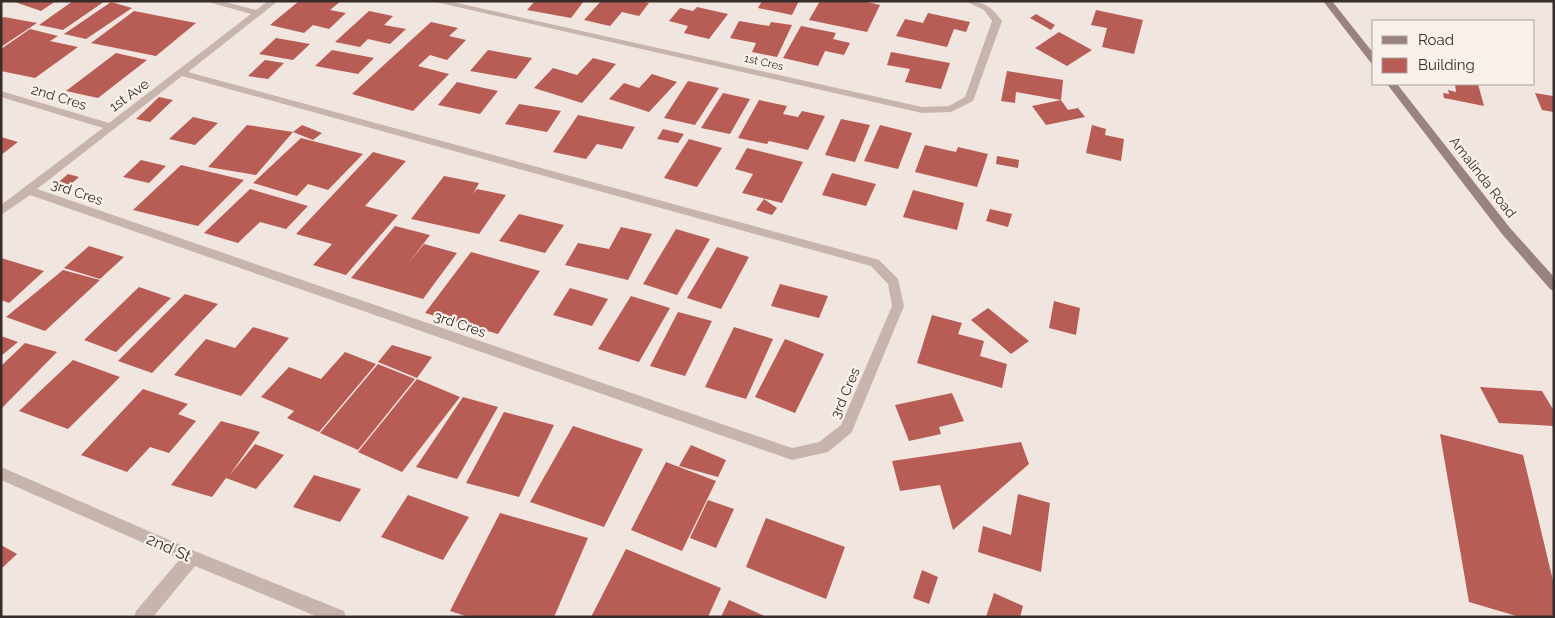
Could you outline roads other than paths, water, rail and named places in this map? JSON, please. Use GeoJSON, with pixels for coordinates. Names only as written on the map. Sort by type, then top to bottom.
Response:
{"type":"FeatureCollection","features":[{"type":"Feature","properties":{"kind":"street"},"geometry":{"type":"LineString","coordinates":[[209,1],[257,13]]}},
{"type":"Feature","properties":{"kind":"street","name":"1st Ave"},"geometry":{"type":"LineString","coordinates":[[1,211],[109,126],[274,1]]}},
{"type":"Feature","properties":{"kind":"street","name":"1st Cres"},"geometry":{"type":"LineString","coordinates":[[435,1],[922,110],[951,108],[969,99],[997,21],[987,8],[969,1]]}},
{"type":"Feature","properties":{"kind":"street"},"geometry":{"type":"LineString","coordinates":[[1327,1],[1372,58]]}},
{"type":"Feature","properties":{"kind":"street","name":"3rd Cres"},"geometry":{"type":"LineString","coordinates":[[28,190],[792,454],[823,448],[846,429],[898,306],[894,282],[875,263],[181,73]]}},
{"type":"Feature","properties":{"kind":"street","name":"Amalinda Road"},"geometry":{"type":"LineString","coordinates":[[1393,85],[1506,230],[1554,286]]}},
{"type":"Feature","properties":{"kind":"street","name":"2nd Cres"},"geometry":{"type":"LineString","coordinates":[[1,94],[109,126]]}},
{"type":"Feature","properties":{"kind":"street","name":"2nd St"},"geometry":{"type":"LineString","coordinates":[[1,473],[192,557],[338,617]]}},
{"type":"Feature","properties":{"kind":"street"},"geometry":{"type":"LineString","coordinates":[[142,617],[192,557]]}}]}
